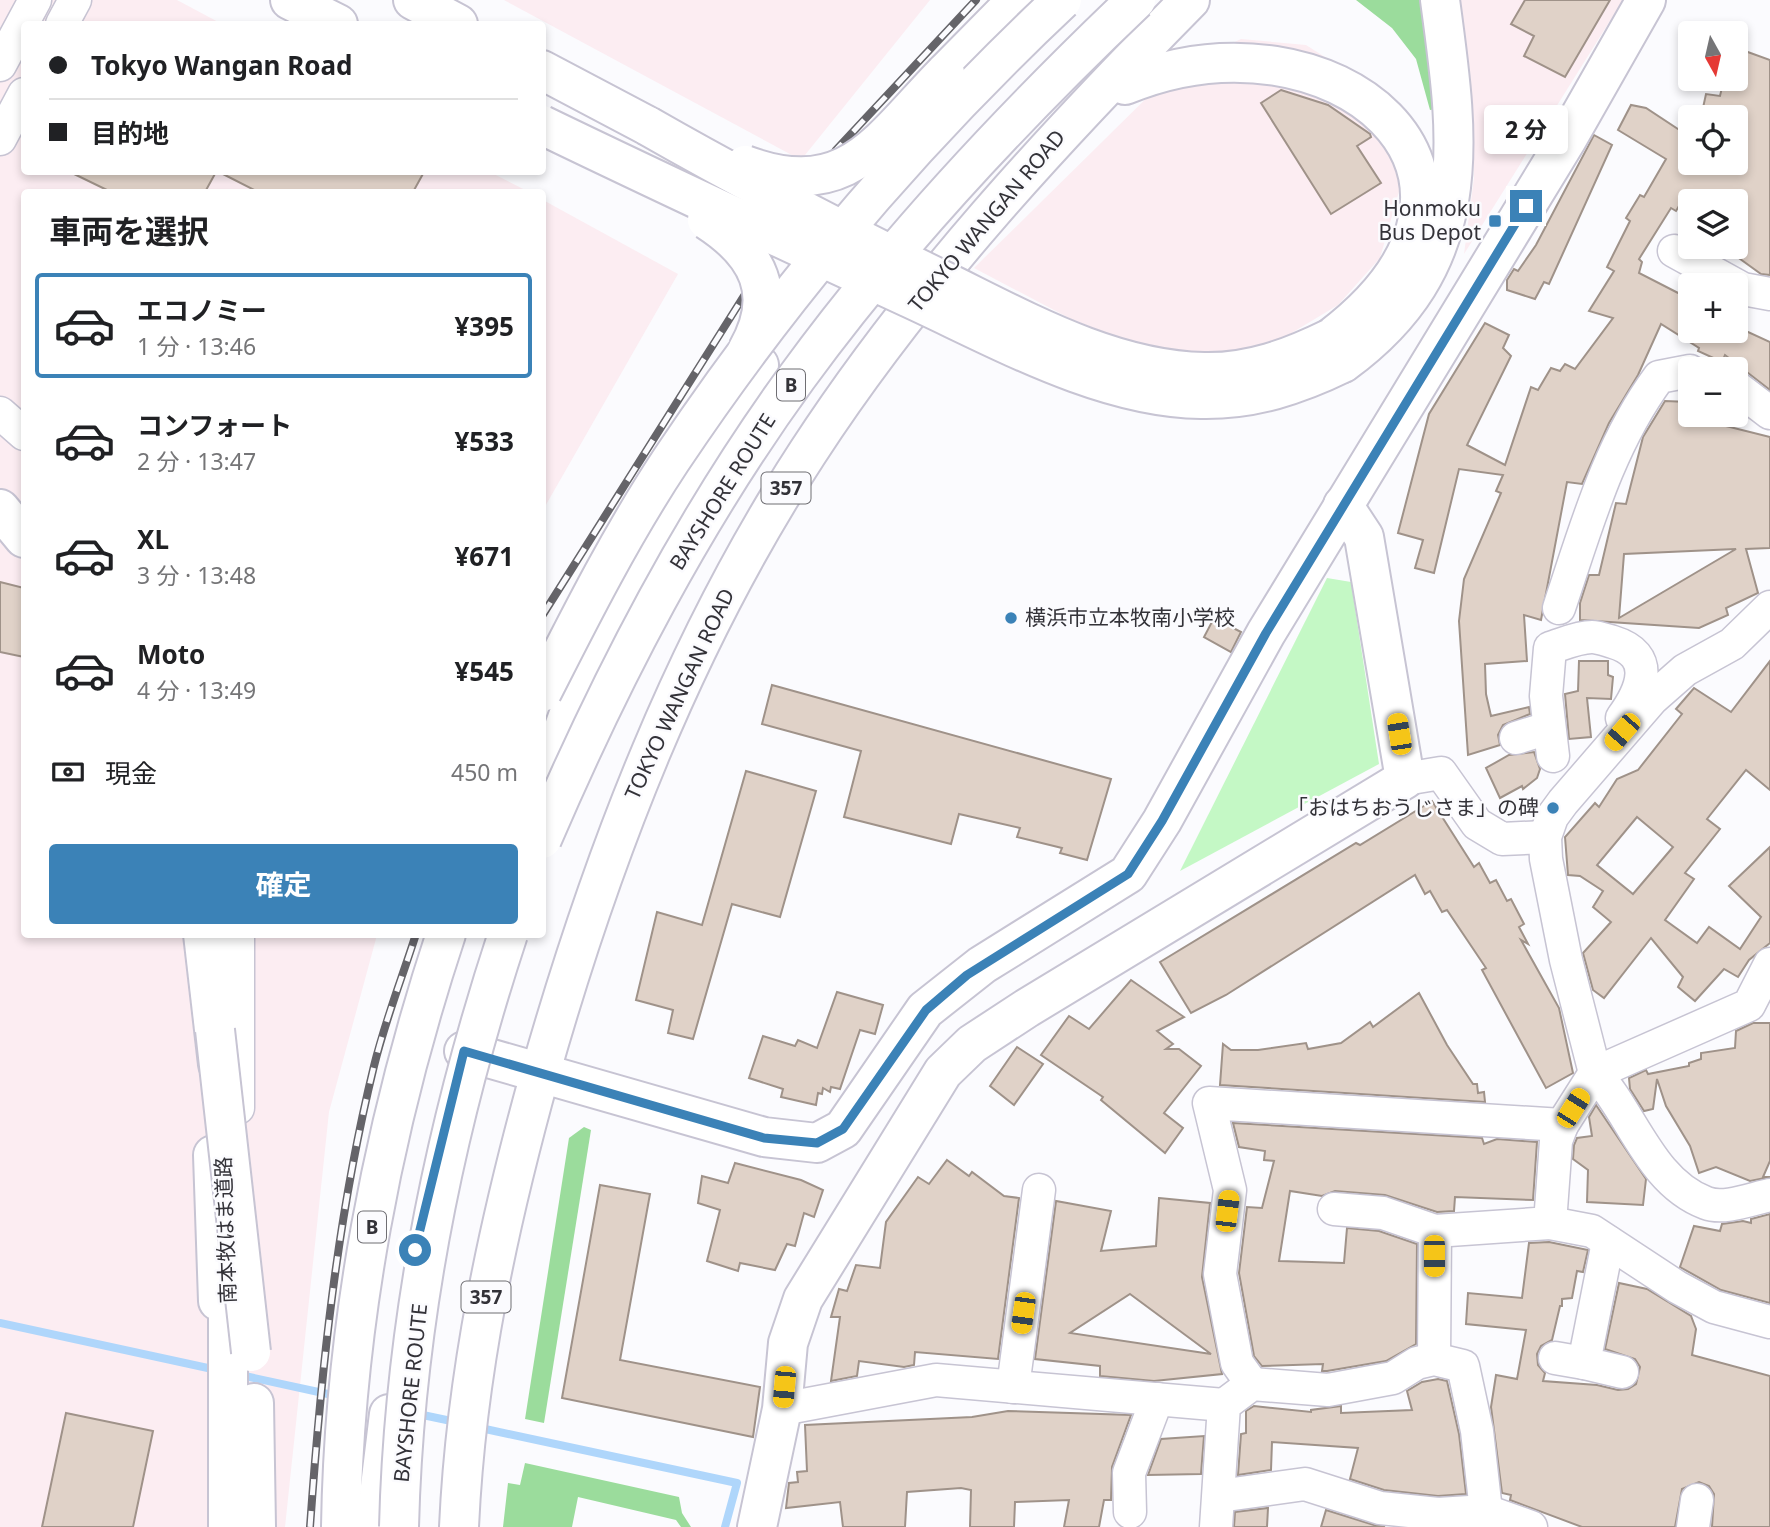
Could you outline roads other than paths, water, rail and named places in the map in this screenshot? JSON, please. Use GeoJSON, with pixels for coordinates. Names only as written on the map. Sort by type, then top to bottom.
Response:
{"type":"FeatureCollection","features":[{"type":"Feature","properties":{"kind":"main road"},"geometry":{"type":"LineString","coordinates":[[290,0],[332,21]]}},
{"type":"Feature","properties":{"kind":"main road"},"geometry":{"type":"LineString","coordinates":[[412,0],[452,21]]}},
{"type":"Feature","properties":{"kind":"main road"},"geometry":{"type":"LineString","coordinates":[[649,126],[770,173],[814,178],[852,164],[1017,0]]}},
{"type":"Feature","properties":{"kind":"main road"},"geometry":{"type":"LineString","coordinates":[[559,694],[745,385],[836,251],[941,116],[1047,0]]}},
{"type":"Feature","properties":{"kind":"main road"},"geometry":{"type":"LineString","coordinates":[[546,767],[559,694],[592,592],[670,461],[749,350],[836,236],[944,117],[1062,0]]}},
{"type":"Feature","properties":{"kind":"main road","name":"BAYSHORE ROUTE"},"geometry":{"type":"LineString","coordinates":[[546,830],[583,742],[643,621],[719,493],[797,377],[889,261],[987,150],[1136,0]]}},
{"type":"Feature","properties":{"kind":"main road","name":"TOKYO WANGAN ROAD"},"geometry":{"type":"LineString","coordinates":[[459,1527],[472,1383],[492,1265],[517,1154],[591,904],[637,783],[682,681],[739,568],[808,452],[884,344],[1022,178],[1105,85],[1190,0]]}},
{"type":"Feature","properties":{"kind":"main road"},"geometry":{"type":"LineString","coordinates":[[546,127],[1010,344],[1114,384],[1157,395],[1200,399],[1241,397],[1279,390],[1337,350],[1395,319],[1435,254],[1446,217],[1453,175],[1454,132],[1440,0]]}},
{"type":"Feature","properties":{"kind":"main road"},"geometry":{"type":"LineString","coordinates":[[464,1051],[764,1138],[817,1143],[843,1129],[926,1010],[982,965],[1128,874],[1162,821],[1266,633],[1567,139],[1646,0]]}},
{"type":"Feature","properties":{"kind":"main road"},"geometry":{"type":"LineString","coordinates":[[1022,178],[1140,71],[1167,52],[1216,31]]}},
{"type":"Feature","properties":{"kind":"main road"},"geometry":{"type":"LineString","coordinates":[[546,72],[649,126],[799,211],[1023,320],[1119,357],[1189,370],[1238,370],[1337,350],[1356,319],[1384,285],[1410,234],[1418,203],[1420,171],[1416,139],[1405,107],[1384,76]]}},
{"type":"Feature","properties":{"kind":"main road"},"geometry":{"type":"LineString","coordinates":[[559,694],[597,627],[618,576],[657,499],[753,340],[761,321],[762,293],[755,265],[729,234],[622,164]]}},
{"type":"Feature","properties":{"kind":"main road"},"geometry":{"type":"LineString","coordinates":[[0,494],[21,518]]}},
{"type":"Feature","properties":{"kind":"main road"},"geometry":{"type":"LineString","coordinates":[[757,1527],[782,1409],[788,1343],[803,1299],[943,1072],[972,1044],[1027,1008],[1405,779],[1364,537],[1343,505]]}},
{"type":"Feature","properties":{"kind":"main road"},"geometry":{"type":"LineString","coordinates":[[0,509],[21,534]]}},
{"type":"Feature","properties":{"kind":"main road","name":"南本牧はま道路"},"geometry":{"type":"LineString","coordinates":[[192,938],[204,1031],[215,1207],[217,1527]]}},
{"type":"Feature","properties":{"kind":"main road","name":"南本牧はま道路"},"geometry":{"type":"LineString","coordinates":[[204,938],[215,1030],[228,1260],[230,1527]]}},
{"type":"Feature","properties":{"kind":"main road","name":"B"},"geometry":{"type":"LineString","coordinates":[[341,1527],[350,1372],[368,1246],[392,1123],[428,988],[445,938]]}},
{"type":"Feature","properties":{"kind":"main road"},"geometry":{"type":"LineString","coordinates":[[375,1527],[415,1250],[495,938]]}},
{"type":"Feature","properties":{"kind":"main road","name":"BAYSHORE ROUTE"},"geometry":{"type":"LineString","coordinates":[[399,1527],[410,1376],[427,1255],[451,1137],[486,1000],[507,938]]}},
{"type":"Feature","properties":{"kind":"main road"},"geometry":{"type":"LineString","coordinates":[[215,1030],[251,1352],[256,1527]]}},
{"type":"Feature","properties":{"kind":"street"},"geometry":{"type":"LineString","coordinates":[[24,21],[35,0]]}},
{"type":"Feature","properties":{"kind":"street"},"geometry":{"type":"LineString","coordinates":[[64,21],[75,0]]}},
{"type":"Feature","properties":{"kind":"street"},"geometry":{"type":"LineString","coordinates":[[0,65],[21,26]]}},
{"type":"Feature","properties":{"kind":"street"},"geometry":{"type":"LineString","coordinates":[[0,139],[21,100]]}},
{"type":"Feature","properties":{"kind":"street"},"geometry":{"type":"LineString","coordinates":[[1674,251],[1743,289],[1770,294]]}},
{"type":"Feature","properties":{"kind":"street"},"geometry":{"type":"LineString","coordinates":[[1559,608],[1611,460],[1634,410],[1659,377],[1678,373]]}},
{"type":"Feature","properties":{"kind":"street"},"geometry":{"type":"LineString","coordinates":[[1748,397],[1770,414]]}},
{"type":"Feature","properties":{"kind":"street"},"geometry":{"type":"LineString","coordinates":[[0,413],[21,431]]}},
{"type":"Feature","properties":{"kind":"street"},"geometry":{"type":"LineString","coordinates":[[1770,607],[1732,644],[1685,670],[1661,692],[1587,773],[1552,817],[1545,837],[1553,902],[1595,1073],[1612,1091],[1631,1129],[1668,1178],[1706,1203],[1724,1205],[1770,1195]]}},
{"type":"Feature","properties":{"kind":"street"},"geometry":{"type":"LineString","coordinates":[[1516,738],[1550,742],[1546,696],[1550,648],[1592,637],[1632,648],[1640,658],[1640,686],[1635,700],[1587,773]]}},
{"type":"Feature","properties":{"kind":"street"},"geometry":{"type":"LineString","coordinates":[[1405,779],[1441,773],[1477,824],[1502,839],[1545,837]]}},
{"type":"Feature","properties":{"kind":"street"},"geometry":{"type":"LineString","coordinates":[[230,1527],[238,938]]}},
{"type":"Feature","properties":{"kind":"street"},"geometry":{"type":"LineString","coordinates":[[1550,1223],[1556,1141],[1562,1125],[1595,1073],[1749,1005],[1770,964]]}},
{"type":"Feature","properties":{"kind":"street"},"geometry":{"type":"LineString","coordinates":[[1252,1384],[1237,1363],[1220,1274],[1230,1190],[1209,1103],[1562,1125]]}},
{"type":"Feature","properties":{"kind":"street"},"geometry":{"type":"LineString","coordinates":[[1013,1387],[1039,1190]]}},
{"type":"Feature","properties":{"kind":"street"},"geometry":{"type":"LineString","coordinates":[[1334,1209],[1383,1213],[1435,1231],[1550,1223],[1592,1231],[1714,1307],[1770,1322]]}},
{"type":"Feature","properties":{"kind":"street"},"geometry":{"type":"LineString","coordinates":[[1434,1359],[1435,1231]]}},
{"type":"Feature","properties":{"kind":"street"},"geometry":{"type":"LineString","coordinates":[[1608,1242],[1570,1361],[1622,1372]]}},
{"type":"Feature","properties":{"kind":"street"},"geometry":{"type":"LineString","coordinates":[[782,1409],[936,1380],[1224,1405],[1252,1384],[1338,1388],[1394,1378],[1417,1363],[1434,1359],[1463,1366],[1477,1431],[1486,1511]]}},
{"type":"Feature","properties":{"kind":"street"},"geometry":{"type":"LineString","coordinates":[[1130,1513],[1129,1473],[1157,1399]]}},
{"type":"Feature","properties":{"kind":"street"},"geometry":{"type":"LineString","coordinates":[[1216,1527],[1224,1405]]}},
{"type":"Feature","properties":{"kind":"street"},"geometry":{"type":"LineString","coordinates":[[1219,1496],[1306,1484],[1380,1508],[1438,1514],[1486,1511],[1531,1527]]}},
{"type":"Feature","properties":{"kind":"waterway"},"geometry":{"type":"LineString","coordinates":[[0,1323],[217,1370]]}},
{"type":"Feature","properties":{"kind":"waterway"},"geometry":{"type":"LineString","coordinates":[[240,1375],[337,1396]]}},
{"type":"Feature","properties":{"kind":"waterway"},"geometry":{"type":"LineString","coordinates":[[418,1414],[456,1422]]}},
{"type":"Feature","properties":{"kind":"waterway"},"geometry":{"type":"LineString","coordinates":[[476,1427],[737,1483],[725,1527]]}},
{"type":"Feature","properties":{"kind":"railway"},"geometry":{"type":"LineString","coordinates":[[546,610],[836,150],[976,0]]}},
{"type":"Feature","properties":{"kind":"railway"},"geometry":{"type":"LineString","coordinates":[[310,1527],[325,1353],[350,1180],[378,1049],[415,938]]}},
{"type":"Feature","properties":{"kind":"place","name":"Honmoku Bus Depot"},"geometry":{"type":"Point","coordinates":[1495,221]}},
{"type":"Feature","properties":{"kind":"place","name":"横浜市立本牧南小学校"},"geometry":{"type":"Point","coordinates":[1011,618]}},
{"type":"Feature","properties":{"kind":"place","name":"「おはちおうじさま」の碑"},"geometry":{"type":"Point","coordinates":[1553,808]}}]}
